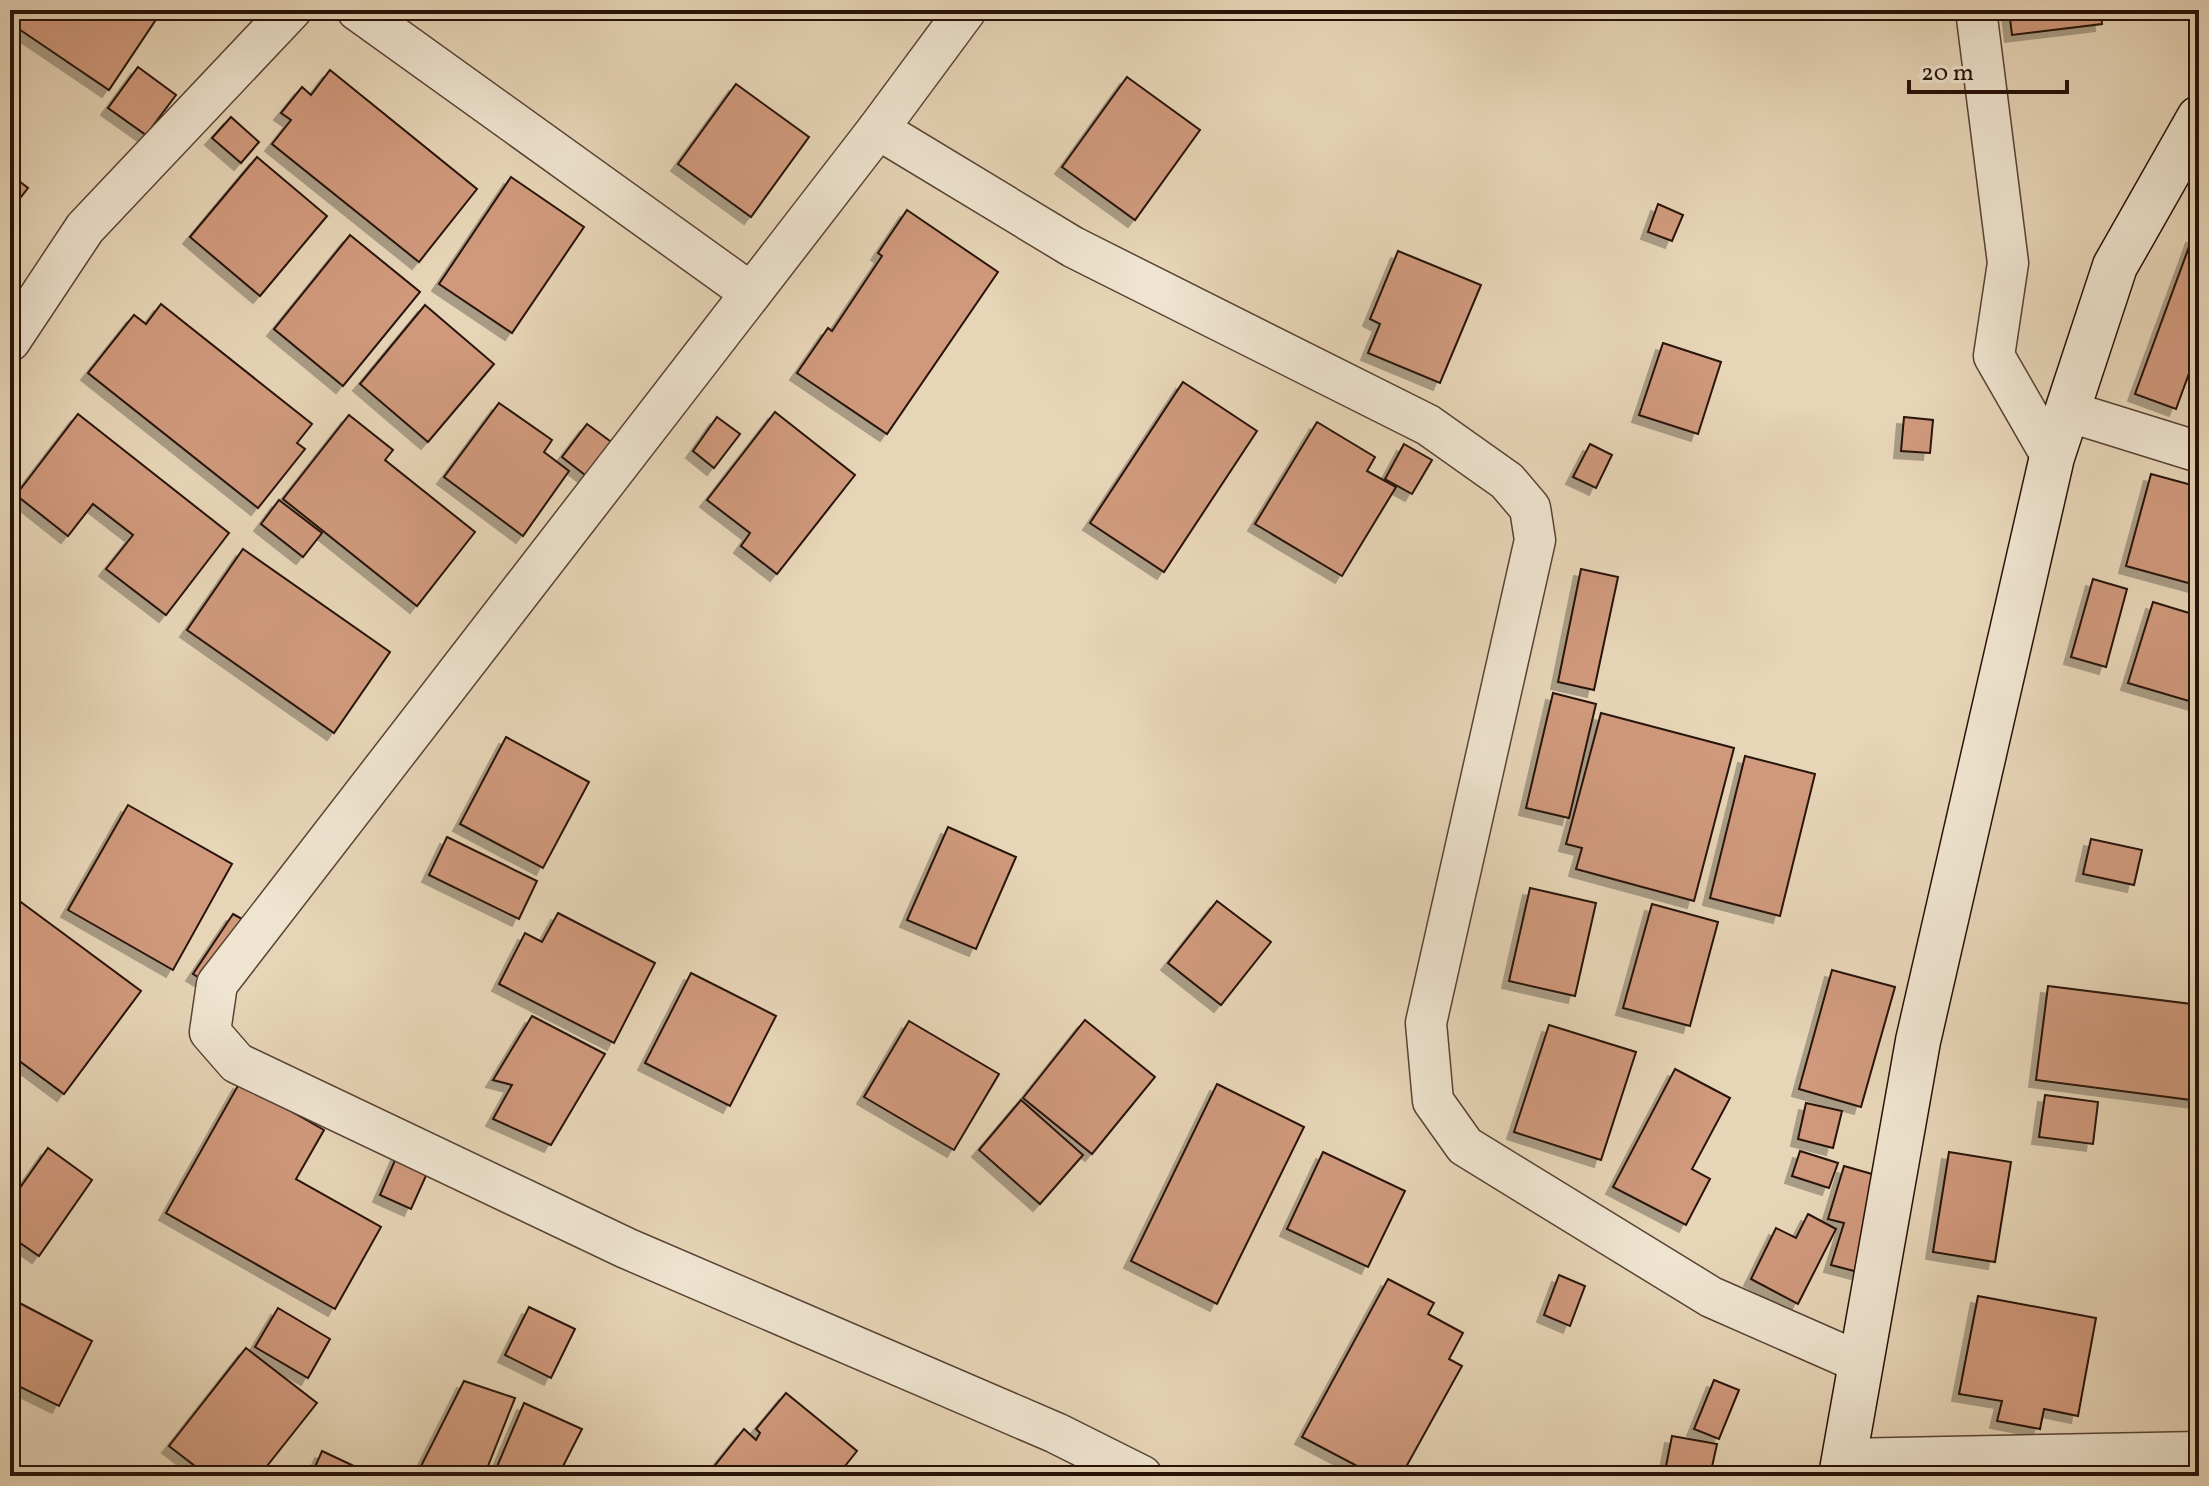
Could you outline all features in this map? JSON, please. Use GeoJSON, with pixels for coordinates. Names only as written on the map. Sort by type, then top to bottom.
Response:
{"type":"FeatureCollection","features":[{"type":"Feature","properties":{"kind":"street"},"geometry":{"type":"LineString","coordinates":[[10,341],[85,228],[291,10]]}},
{"type":"Feature","properties":{"kind":"street"},"geometry":{"type":"LineString","coordinates":[[357,10],[751,293]]}},
{"type":"Feature","properties":{"kind":"street"},"geometry":{"type":"LineString","coordinates":[[966,10],[878,129],[217,984],[210,1032],[237,1063],[611,1242],[1056,1433],[1142,1476]]}},
{"type":"Feature","properties":{"kind":"street"},"geometry":{"type":"LineString","coordinates":[[1976,10],[2008,263],[1994,356],[2052,457]]}},
{"type":"Feature","properties":{"kind":"street"},"geometry":{"type":"LineString","coordinates":[[2199,118],[2115,266],[2052,457],[1918,1041],[1843,1468],[2199,1452]]}},
{"type":"Feature","properties":{"kind":"street"},"geometry":{"type":"LineString","coordinates":[[878,129],[1073,247],[1428,425],[1507,481],[1530,508],[1535,540],[1426,1023],[1433,1101],[1465,1146],[1698,1289],[1861,1363]]}},
{"type":"Feature","properties":{"kind":"street"},"geometry":{"type":"LineString","coordinates":[[2067,411],[2199,452]]}},
{"type":"Feature","properties":{"kind":"building"},"geometry":{"type":"Polygon","coordinates":[[[10,10],[151,10],[159,15],[109,90],[10,23],[10,10]]]}},
{"type":"Feature","properties":{"kind":"building"},"geometry":{"type":"Polygon","coordinates":[[[2009,10],[2101,10],[2102,24],[2012,35],[2009,10]]]}},
{"type":"Feature","properties":{"kind":"building"},"geometry":{"type":"Polygon","coordinates":[[[138,67],[176,95],[146,135],[108,108],[138,67]]]}},
{"type":"Feature","properties":{"kind":"building"},"geometry":{"type":"Polygon","coordinates":[[[330,70],[477,189],[419,262],[272,144],[291,120],[281,113],[302,87],[311,95],[330,70]]]}},
{"type":"Feature","properties":{"kind":"building"},"geometry":{"type":"Polygon","coordinates":[[[1127,77],[1200,130],[1135,220],[1062,167],[1127,77]]]}},
{"type":"Feature","properties":{"kind":"building"},"geometry":{"type":"Polygon","coordinates":[[[736,84],[809,137],[751,217],[678,164],[736,84]]]}},
{"type":"Feature","properties":{"kind":"building"},"geometry":{"type":"Polygon","coordinates":[[[231,117],[259,142],[241,163],[212,138],[231,117]]]}},
{"type":"Feature","properties":{"kind":"building"},"geometry":{"type":"Polygon","coordinates":[[[257,157],[327,216],[260,296],[190,237],[257,157]]]}},
{"type":"Feature","properties":{"kind":"building"},"geometry":{"type":"Polygon","coordinates":[[[10,174],[28,188],[10,211],[10,174]]]}},
{"type":"Feature","properties":{"kind":"building"},"geometry":{"type":"Polygon","coordinates":[[[511,177],[584,227],[512,333],[439,284],[511,177]]]}},
{"type":"Feature","properties":{"kind":"building"},"geometry":{"type":"Polygon","coordinates":[[[1658,204],[1683,215],[1672,241],[1648,232],[1658,204]]]}},
{"type":"Feature","properties":{"kind":"building"},"geometry":{"type":"Polygon","coordinates":[[[907,210],[998,272],[887,434],[797,373],[828,328],[832,331],[882,256],[878,253],[907,210]]]}},
{"type":"Feature","properties":{"kind":"building"},"geometry":{"type":"Polygon","coordinates":[[[350,235],[420,292],[343,386],[274,329],[350,235]]]}},
{"type":"Feature","properties":{"kind":"building"},"geometry":{"type":"Polygon","coordinates":[[[2193,236],[2199,238],[2199,346],[2176,409],[2135,394],[2193,236]]]}},
{"type":"Feature","properties":{"kind":"building"},"geometry":{"type":"Polygon","coordinates":[[[1398,251],[1481,285],[1440,383],[1368,353],[1380,324],[1370,319],[1398,251]]]}},
{"type":"Feature","properties":{"kind":"building"},"geometry":{"type":"Polygon","coordinates":[[[161,304],[312,424],[297,443],[305,449],[258,508],[88,373],[134,315],[146,324],[161,304]]]}},
{"type":"Feature","properties":{"kind":"building"},"geometry":{"type":"Polygon","coordinates":[[[425,305],[494,364],[428,442],[360,384],[425,305]]]}},
{"type":"Feature","properties":{"kind":"building"},"geometry":{"type":"Polygon","coordinates":[[[1663,343],[1721,362],[1698,434],[1639,415],[1663,343]]]}},
{"type":"Feature","properties":{"kind":"building"},"geometry":{"type":"Polygon","coordinates":[[[1183,382],[1257,431],[1164,572],[1090,523],[1183,382]]]}},
{"type":"Feature","properties":{"kind":"building"},"geometry":{"type":"Polygon","coordinates":[[[499,403],[552,440],[544,452],[569,471],[523,536],[444,477],[499,403]]]}},
{"type":"Feature","properties":{"kind":"building"},"geometry":{"type":"Polygon","coordinates":[[[775,412],[855,475],[777,574],[741,546],[750,533],[707,500],[775,412]]]}},
{"type":"Feature","properties":{"kind":"building"},"geometry":{"type":"Polygon","coordinates":[[[78,414],[229,533],[166,615],[106,569],[133,535],[93,504],[68,536],[16,495],[78,414]]]}},
{"type":"Feature","properties":{"kind":"building"},"geometry":{"type":"Polygon","coordinates":[[[349,415],[393,450],[385,460],[475,532],[417,606],[283,499],[349,415]]]}},
{"type":"Feature","properties":{"kind":"building"},"geometry":{"type":"Polygon","coordinates":[[[717,417],[740,434],[714,468],[693,451],[717,417]]]}},
{"type":"Feature","properties":{"kind":"building"},"geometry":{"type":"Polygon","coordinates":[[[1904,417],[1933,420],[1930,453],[1901,451],[1904,417]]]}},
{"type":"Feature","properties":{"kind":"building"},"geometry":{"type":"Polygon","coordinates":[[[1317,422],[1375,457],[1367,471],[1396,487],[1342,576],[1255,524],[1317,422]]]}},
{"type":"Feature","properties":{"kind":"building"},"geometry":{"type":"Polygon","coordinates":[[[587,424],[614,444],[589,478],[562,457],[587,424]]]}},
{"type":"Feature","properties":{"kind":"building"},"geometry":{"type":"Polygon","coordinates":[[[1404,444],[1432,460],[1412,494],[1385,479],[1404,444]]]}},
{"type":"Feature","properties":{"kind":"building"},"geometry":{"type":"Polygon","coordinates":[[[1590,444],[1612,455],[1596,488],[1573,477],[1590,444]]]}},
{"type":"Feature","properties":{"kind":"building"},"geometry":{"type":"Polygon","coordinates":[[[2151,474],[2199,487],[2199,586],[2126,566],[2151,474]]]}},
{"type":"Feature","properties":{"kind":"building"},"geometry":{"type":"Polygon","coordinates":[[[279,500],[322,533],[303,557],[261,524],[279,500]]]}},
{"type":"Feature","properties":{"kind":"building"},"geometry":{"type":"Polygon","coordinates":[[[243,549],[390,652],[334,733],[187,630],[243,549]]]}},
{"type":"Feature","properties":{"kind":"building"},"geometry":{"type":"Polygon","coordinates":[[[1581,569],[1618,577],[1594,690],[1558,682],[1581,569]]]}},
{"type":"Feature","properties":{"kind":"building"},"geometry":{"type":"Polygon","coordinates":[[[2093,579],[2127,589],[2106,667],[2071,657],[2093,579]]]}},
{"type":"Feature","properties":{"kind":"building"},"geometry":{"type":"Polygon","coordinates":[[[2153,602],[2199,616],[2199,704],[2128,683],[2153,602]]]}},
{"type":"Feature","properties":{"kind":"building"},"geometry":{"type":"Polygon","coordinates":[[[1553,693],[1596,704],[1569,818],[1526,808],[1553,693]]]}},
{"type":"Feature","properties":{"kind":"building"},"geometry":{"type":"Polygon","coordinates":[[[1601,713],[1734,748],[1694,901],[1576,869],[1582,848],[1566,844],[1601,713]]]}},
{"type":"Feature","properties":{"kind":"building"},"geometry":{"type":"Polygon","coordinates":[[[506,737],[589,782],[543,868],[460,824],[506,737]]]}},
{"type":"Feature","properties":{"kind":"building"},"geometry":{"type":"Polygon","coordinates":[[[1745,756],[1815,774],[1780,916],[1710,898],[1745,756]]]}},
{"type":"Feature","properties":{"kind":"building"},"geometry":{"type":"Polygon","coordinates":[[[128,805],[232,864],[173,970],[68,910],[128,805]]]}},
{"type":"Feature","properties":{"kind":"building"},"geometry":{"type":"Polygon","coordinates":[[[948,827],[1016,857],[976,949],[907,920],[948,827]]]}},
{"type":"Feature","properties":{"kind":"building"},"geometry":{"type":"Polygon","coordinates":[[[447,837],[537,881],[519,919],[429,875],[447,837]]]}},
{"type":"Feature","properties":{"kind":"building"},"geometry":{"type":"Polygon","coordinates":[[[2091,839],[2142,850],[2134,885],[2083,874],[2091,839]]]}},
{"type":"Feature","properties":{"kind":"building"},"geometry":{"type":"Polygon","coordinates":[[[1530,888],[1596,903],[1575,996],[1509,981],[1530,888]]]}},
{"type":"Feature","properties":{"kind":"building"},"geometry":{"type":"Polygon","coordinates":[[[10,894],[141,991],[64,1094],[10,1054],[10,894]]]}},
{"type":"Feature","properties":{"kind":"building"},"geometry":{"type":"Polygon","coordinates":[[[1217,901],[1271,942],[1221,1005],[1168,963],[1217,901]]]}},
{"type":"Feature","properties":{"kind":"building"},"geometry":{"type":"Polygon","coordinates":[[[1652,904],[1718,922],[1690,1026],[1623,1008],[1652,904]]]}},
{"type":"Feature","properties":{"kind":"building"},"geometry":{"type":"Polygon","coordinates":[[[558,913],[655,963],[614,1043],[499,984],[525,933],[542,942],[558,913]]]}},
{"type":"Feature","properties":{"kind":"building"},"geometry":{"type":"Polygon","coordinates":[[[233,914],[253,925],[208,983],[193,974],[233,914]]]}},
{"type":"Feature","properties":{"kind":"building"},"geometry":{"type":"Polygon","coordinates":[[[1832,970],[1895,987],[1861,1107],[1799,1089],[1832,970]]]}},
{"type":"Feature","properties":{"kind":"building"},"geometry":{"type":"Polygon","coordinates":[[[691,973],[776,1016],[730,1106],[645,1063],[691,973]]]}},
{"type":"Feature","properties":{"kind":"building"},"geometry":{"type":"Polygon","coordinates":[[[2048,986],[2199,1005],[2199,1101],[2036,1080],[2048,986]]]}},
{"type":"Feature","properties":{"kind":"building"},"geometry":{"type":"Polygon","coordinates":[[[532,1016],[605,1054],[551,1145],[493,1119],[512,1085],[493,1080],[532,1016]]]}},
{"type":"Feature","properties":{"kind":"building"},"geometry":{"type":"Polygon","coordinates":[[[1085,1020],[1155,1077],[1092,1154],[1023,1098],[1085,1020]]]}},
{"type":"Feature","properties":{"kind":"building"},"geometry":{"type":"Polygon","coordinates":[[[909,1021],[999,1074],[954,1150],[864,1097],[909,1021]]]}},
{"type":"Feature","properties":{"kind":"building"},"geometry":{"type":"Polygon","coordinates":[[[1549,1025],[1636,1052],[1601,1160],[1514,1132],[1549,1025]]]}},
{"type":"Feature","properties":{"kind":"building"},"geometry":{"type":"Polygon","coordinates":[[[1675,1069],[1730,1098],[1692,1169],[1710,1179],[1686,1225],[1613,1187],[1675,1069]]]}},
{"type":"Feature","properties":{"kind":"building"},"geometry":{"type":"Polygon","coordinates":[[[240,1082],[324,1130],[296,1179],[381,1227],[335,1309],[166,1213],[240,1082]]]}},
{"type":"Feature","properties":{"kind":"building"},"geometry":{"type":"Polygon","coordinates":[[[1217,1084],[1304,1127],[1217,1304],[1131,1261],[1217,1084]]]}},
{"type":"Feature","properties":{"kind":"building"},"geometry":{"type":"Polygon","coordinates":[[[2045,1095],[2098,1102],[2093,1144],[2039,1137],[2045,1095]]]}},
{"type":"Feature","properties":{"kind":"building"},"geometry":{"type":"Polygon","coordinates":[[[1021,1100],[1083,1155],[1040,1204],[979,1150],[1021,1100]]]}},
{"type":"Feature","properties":{"kind":"building"},"geometry":{"type":"Polygon","coordinates":[[[1806,1103],[1842,1111],[1833,1148],[1798,1139],[1806,1103]]]}},
{"type":"Feature","properties":{"kind":"building"},"geometry":{"type":"Polygon","coordinates":[[[402,1144],[434,1158],[411,1209],[380,1195],[402,1144]]]}},
{"type":"Feature","properties":{"kind":"building"},"geometry":{"type":"Polygon","coordinates":[[[48,1148],[92,1180],[39,1256],[10,1236],[10,1202],[48,1148]]]}},
{"type":"Feature","properties":{"kind":"building"},"geometry":{"type":"Polygon","coordinates":[[[1800,1151],[1838,1163],[1829,1188],[1792,1176],[1800,1151]]]}},
{"type":"Feature","properties":{"kind":"building"},"geometry":{"type":"Polygon","coordinates":[[[1323,1152],[1405,1191],[1368,1267],[1287,1229],[1323,1152]]]}},
{"type":"Feature","properties":{"kind":"building"},"geometry":{"type":"Polygon","coordinates":[[[1949,1152],[2011,1162],[1995,1262],[1933,1252],[1949,1152]]]}},
{"type":"Feature","properties":{"kind":"building"},"geometry":{"type":"Polygon","coordinates":[[[1844,1166],[1886,1178],[1858,1272],[1831,1265],[1844,1223],[1828,1219],[1844,1166]]]}},
{"type":"Feature","properties":{"kind":"building"},"geometry":{"type":"Polygon","coordinates":[[[1808,1214],[1836,1229],[1798,1304],[1751,1279],[1776,1228],[1796,1238],[1808,1214]]]}},
{"type":"Feature","properties":{"kind":"building"},"geometry":{"type":"Polygon","coordinates":[[[1559,1275],[1585,1286],[1570,1326],[1544,1315],[1559,1275]]]}},
{"type":"Feature","properties":{"kind":"building"},"geometry":{"type":"Polygon","coordinates":[[[1388,1279],[1434,1303],[1428,1314],[1463,1333],[1449,1359],[1462,1366],[1401,1476],[1376,1476],[1302,1437],[1388,1279]]]}},
{"type":"Feature","properties":{"kind":"building"},"geometry":{"type":"Polygon","coordinates":[[[1978,1296],[2096,1318],[2078,1416],[2044,1409],[2040,1429],[1997,1421],[2002,1401],[1959,1394],[1978,1296]]]}},
{"type":"Feature","properties":{"kind":"building"},"geometry":{"type":"Polygon","coordinates":[[[10,1298],[92,1341],[59,1406],[10,1382],[10,1298]]]}},
{"type":"Feature","properties":{"kind":"building"},"geometry":{"type":"Polygon","coordinates":[[[529,1307],[575,1329],[551,1378],[505,1355],[529,1307]]]}},
{"type":"Feature","properties":{"kind":"building"},"geometry":{"type":"Polygon","coordinates":[[[278,1308],[330,1339],[308,1378],[255,1347],[278,1308]]]}},
{"type":"Feature","properties":{"kind":"building"},"geometry":{"type":"Polygon","coordinates":[[[246,1348],[317,1403],[259,1476],[208,1476],[169,1446],[246,1348]]]}},
{"type":"Feature","properties":{"kind":"building"},"geometry":{"type":"Polygon","coordinates":[[[1714,1380],[1739,1390],[1719,1439],[1694,1429],[1714,1380]]]}},
{"type":"Feature","properties":{"kind":"building"},"geometry":{"type":"Polygon","coordinates":[[[464,1381],[515,1398],[484,1476],[416,1476],[464,1381]]]}},
{"type":"Feature","properties":{"kind":"building"},"geometry":{"type":"Polygon","coordinates":[[[786,1393],[857,1451],[837,1476],[708,1474],[744,1429],[756,1440],[760,1433],[756,1429],[786,1393]]]}},
{"type":"Feature","properties":{"kind":"building"},"geometry":{"type":"Polygon","coordinates":[[[524,1403],[582,1429],[558,1476],[493,1476],[524,1403]]]}},
{"type":"Feature","properties":{"kind":"building"},"geometry":{"type":"Polygon","coordinates":[[[1672,1436],[1717,1444],[1710,1476],[1664,1476],[1672,1436]]]}},
{"type":"Feature","properties":{"kind":"building"},"geometry":{"type":"Polygon","coordinates":[[[322,1451],[375,1476],[311,1476],[322,1451]]]}},
{"type":"Feature","properties":{"kind":"building"},"geometry":{"type":"Polygon","coordinates":[[[10,1461],[35,1472],[33,1476],[10,1476],[10,1461]]]}}]}
